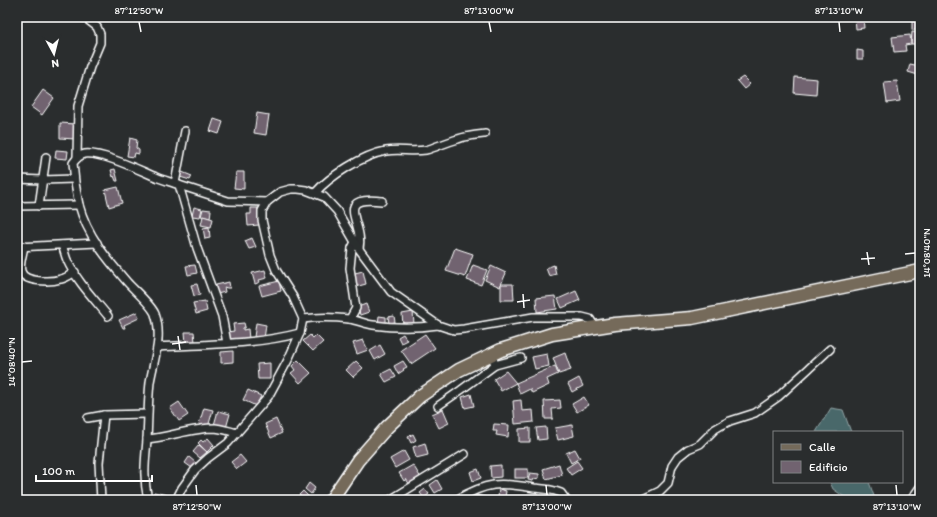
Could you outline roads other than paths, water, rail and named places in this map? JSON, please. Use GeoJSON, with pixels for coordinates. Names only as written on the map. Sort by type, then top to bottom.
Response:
{"type":"FeatureCollection","features":[{"type":"Feature","properties":{"kind":"main road"},"geometry":{"type":"LineString","coordinates":[[331,500],[358,460],[387,427],[420,396],[459,370],[493,360],[501,350],[552,334],[595,327],[692,318],[920,271]]}},
{"type":"Feature","properties":{"kind":"street"},"geometry":{"type":"LineString","coordinates":[[77,158],[78,106],[100,43],[100,34],[97,27],[84,17]]}},
{"type":"Feature","properties":{"kind":"street"},"geometry":{"type":"LineString","coordinates":[[185,131],[177,184],[197,248],[222,316],[227,342]]}},
{"type":"Feature","properties":{"kind":"street"},"geometry":{"type":"LineString","coordinates":[[315,193],[324,184],[338,174],[365,158],[379,153],[388,151],[412,152],[427,149],[460,138],[485,134]]}},
{"type":"Feature","properties":{"kind":"street"},"geometry":{"type":"LineString","coordinates":[[148,500],[144,468],[147,439],[147,414],[153,366],[158,347],[158,328],[154,313],[150,306],[136,293],[113,266],[88,228],[79,205],[74,179],[73,163],[77,158],[84,154],[97,155],[228,201],[267,202]]}},
{"type":"Feature","properties":{"kind":"street"},"geometry":{"type":"LineString","coordinates":[[39,206],[44,180],[46,157]]}},
{"type":"Feature","properties":{"kind":"street"},"geometry":{"type":"LineString","coordinates":[[17,179],[74,179]]}},
{"type":"Feature","properties":{"kind":"street"},"geometry":{"type":"LineString","coordinates":[[176,500],[182,488],[195,470],[228,443],[271,391],[288,360],[300,333],[303,319],[293,297],[276,270],[270,255],[262,220],[262,211],[267,202],[280,192],[291,189],[306,190],[324,197],[331,203],[357,245],[394,294],[438,325],[454,330],[533,317],[582,317],[590,320],[595,327]]}},
{"type":"Feature","properties":{"kind":"street"},"geometry":{"type":"LineString","coordinates":[[350,319],[356,308],[350,268],[352,248],[357,245],[360,239],[354,209],[356,203],[362,200],[382,201]]}},
{"type":"Feature","properties":{"kind":"street"},"geometry":{"type":"LineString","coordinates":[[17,206],[79,205]]}},
{"type":"Feature","properties":{"kind":"street"},"geometry":{"type":"LineString","coordinates":[[74,272],[62,279],[53,281],[39,281],[26,278],[21,273],[20,246],[97,243]]}},
{"type":"Feature","properties":{"kind":"street"},"geometry":{"type":"LineString","coordinates":[[62,245],[67,260],[74,272],[84,287],[108,316]]}},
{"type":"Feature","properties":{"kind":"street"},"geometry":{"type":"LineString","coordinates":[[303,319],[318,317],[350,319],[372,325],[398,327],[438,325]]}},
{"type":"Feature","properties":{"kind":"street"},"geometry":{"type":"LineString","coordinates":[[158,347],[280,338],[300,333]]}},
{"type":"Feature","properties":{"kind":"street"},"geometry":{"type":"LineString","coordinates":[[641,500],[660,491],[668,483],[672,466],[678,457],[688,449],[700,444],[715,429],[736,419],[755,413],[778,397],[830,349]]}},
{"type":"Feature","properties":{"kind":"street"},"geometry":{"type":"LineString","coordinates":[[438,406],[461,390],[493,360],[522,358]]}},
{"type":"Feature","properties":{"kind":"street"},"geometry":{"type":"LineString","coordinates":[[88,418],[104,415],[147,414]]}},
{"type":"Feature","properties":{"kind":"street"},"geometry":{"type":"LineString","coordinates":[[101,500],[99,463],[104,415]]}},
{"type":"Feature","properties":{"kind":"street"},"geometry":{"type":"LineString","coordinates":[[147,439],[215,428],[236,433]]}},
{"type":"Feature","properties":{"kind":"street"},"geometry":{"type":"LineString","coordinates":[[390,500],[465,454]]}},
{"type":"Feature","properties":{"kind":"street"},"geometry":{"type":"LineString","coordinates":[[456,500],[474,490],[488,486],[510,484],[561,493],[566,500]]}},
{"type":"Feature","properties":{"kind":"street"},"geometry":{"type":"LineString","coordinates":[[911,500],[920,487]]}},
{"type":"Feature","properties":{"kind":"water"},"geometry":{"type":"Polygon","coordinates":[[[831,408],[843,410],[851,431],[817,431],[831,408]]]}},
{"type":"Feature","properties":{"kind":"water"},"geometry":{"type":"Polygon","coordinates":[[[830,483],[869,483],[875,499],[849,500],[833,489],[830,483]]]}}]}
